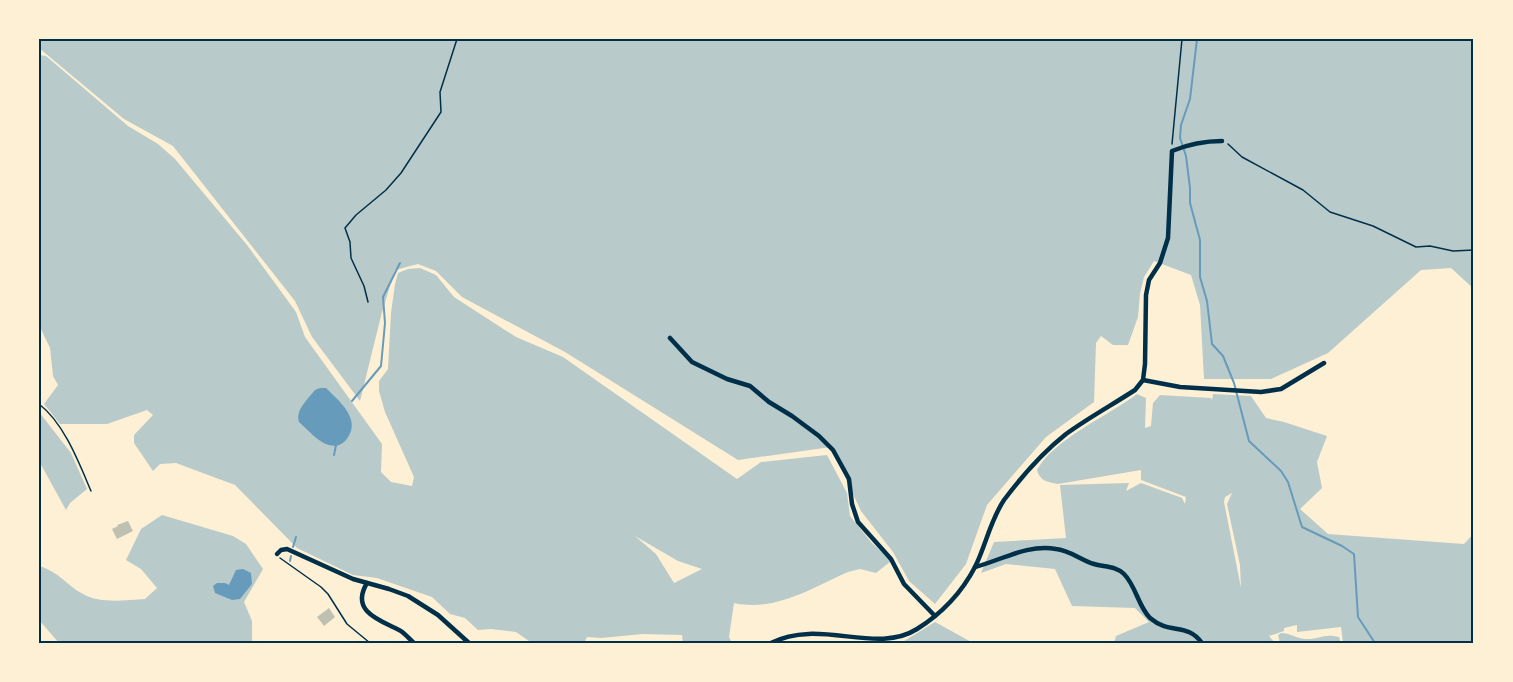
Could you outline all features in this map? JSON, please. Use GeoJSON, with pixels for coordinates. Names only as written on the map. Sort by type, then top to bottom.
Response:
{"type":"FeatureCollection","features":[{"type":"Feature","properties":{"kind":"street"},"geometry":{"type":"LineString","coordinates":[[771,643],[789,635],[804,633],[877,639],[895,638],[916,630],[957,596],[975,567],[992,521],[1017,483],[1036,461],[1066,434],[1135,390],[1143,380],[1146,295],[1149,280],[1161,263],[1168,238],[1172,151],[1204,141],[1222,141]]}},
{"type":"Feature","properties":{"kind":"street"},"geometry":{"type":"LineString","coordinates":[[670,338],[692,362],[727,379],[750,386],[769,402],[819,436],[833,450],[849,479],[852,504],[858,522],[887,554],[904,584],[934,616]]}},
{"type":"Feature","properties":{"kind":"street"},"geometry":{"type":"LineString","coordinates":[[1143,380],[1179,387],[1261,392],[1281,389],[1324,363]]}},
{"type":"Feature","properties":{"kind":"street"},"geometry":{"type":"LineString","coordinates":[[975,567],[1025,550],[1037,548],[1064,551],[1095,565],[1119,570],[1130,581],[1149,617],[1161,626],[1192,632],[1202,643]]}},
{"type":"Feature","properties":{"kind":"street"},"geometry":{"type":"LineString","coordinates":[[277,554],[287,549],[353,579],[389,589],[422,604],[469,643]]}},
{"type":"Feature","properties":{"kind":"street"},"geometry":{"type":"LineString","coordinates":[[367,583],[362,596],[365,609],[386,625],[401,631],[414,643]]}},
{"type":"Feature","properties":{"kind":"path"},"geometry":{"type":"LineString","coordinates":[[368,302],[364,286],[351,258],[350,242],[345,228],[401,173],[441,112],[440,92],[457,39]]}},
{"type":"Feature","properties":{"kind":"path"},"geometry":{"type":"LineString","coordinates":[[1172,151],[1182,39]]}},
{"type":"Feature","properties":{"kind":"path"},"geometry":{"type":"LineString","coordinates":[[1222,141],[1232,146],[1242,157],[1303,190],[1330,212],[1373,226],[1416,247],[1430,246],[1453,251],[1474,250]]}},
{"type":"Feature","properties":{"kind":"path"},"geometry":{"type":"LineString","coordinates":[[39,404],[70,445],[91,491]]}},
{"type":"Feature","properties":{"kind":"path"},"geometry":{"type":"LineString","coordinates":[[277,554],[288,565],[321,587],[347,624],[370,643]]}},
{"type":"Feature","properties":{"kind":"shaded area"},"geometry":{"type":"Polygon","coordinates":[[[39,39],[1474,39],[1474,289],[1451,268],[1421,270],[1328,353],[1271,379],[1204,379],[1200,305],[1191,275],[1154,261],[1144,277],[1138,317],[1128,345],[1113,345],[1101,336],[1096,343],[1094,402],[1046,437],[987,505],[966,564],[935,604],[909,581],[893,552],[861,511],[831,447],[738,460],[565,352],[462,297],[436,271],[418,264],[395,270],[360,401],[312,337],[295,301],[173,146],[124,119],[39,48],[39,39]]]}},
{"type":"Feature","properties":{"kind":"shaded area"},"geometry":{"type":"Polygon","coordinates":[[[39,55],[46,56],[128,126],[158,144],[175,159],[247,245],[296,312],[305,337],[382,444],[381,472],[391,482],[412,486],[414,477],[385,412],[379,391],[379,381],[388,369],[391,313],[398,273],[420,268],[436,275],[454,297],[516,337],[563,357],[737,479],[761,462],[827,455],[847,493],[850,516],[871,542],[891,561],[876,573],[860,569],[848,572],[779,601],[749,605],[734,603],[729,637],[732,643],[683,643],[682,635],[643,634],[587,637],[584,643],[532,643],[516,632],[478,630],[465,618],[450,614],[432,597],[377,578],[353,575],[297,548],[235,485],[176,463],[160,464],[153,471],[134,443],[134,435],[153,415],[147,410],[107,424],[60,424],[44,404],[58,385],[53,376],[50,348],[39,325],[39,55]],[[635,536],[656,554],[674,583],[702,569],[678,561],[635,536]]]}},
{"type":"Feature","properties":{"kind":"shaded area"},"geometry":{"type":"Polygon","coordinates":[[[1137,394],[1146,398],[1145,428],[1151,426],[1153,403],[1160,395],[1211,398],[1212,400],[1213,394],[1251,396],[1266,418],[1327,436],[1317,462],[1322,488],[1300,509],[1328,534],[1464,544],[1474,533],[1474,643],[1343,643],[1341,627],[1297,632],[1297,625],[1284,628],[1284,631],[1269,636],[1275,643],[1114,643],[1116,636],[1149,622],[1135,608],[1072,606],[1055,569],[1006,564],[981,573],[994,542],[1066,538],[1060,485],[1129,483],[1126,491],[1141,483],[1182,498],[1185,504],[1186,497],[1141,480],[1141,470],[1058,484],[1047,482],[1040,477],[1037,470],[1056,448],[1137,394]],[[1232,493],[1225,497],[1224,502],[1241,588],[1240,565],[1227,504],[1232,493]]]}},
{"type":"Feature","properties":{"kind":"shaded area"},"geometry":{"type":"Polygon","coordinates":[[[39,412],[71,453],[87,489],[70,503],[66,510],[39,461],[39,412]]]}},
{"type":"Feature","properties":{"kind":"shaded area"},"geometry":{"type":"Polygon","coordinates":[[[162,515],[233,536],[246,544],[263,569],[244,602],[252,621],[252,643],[59,643],[39,620],[39,566],[53,572],[90,597],[113,601],[145,599],[157,588],[141,569],[126,560],[141,529],[162,515]]]}},
{"type":"Feature","properties":{"kind":"shaded area"},"geometry":{"type":"Polygon","coordinates":[[[935,622],[973,643],[901,643],[935,622]]]}},
{"type":"Feature","properties":{"kind":"shaded area"},"geometry":{"type":"Polygon","coordinates":[[[1281,633],[1305,639],[1334,636],[1339,637],[1341,643],[1280,643],[1278,635],[1281,633]]]}},
{"type":"Feature","properties":{"kind":"water"},"geometry":{"type":"Polygon","coordinates":[[[326,388],[343,405],[351,418],[351,433],[339,445],[332,446],[321,442],[299,422],[299,413],[303,405],[315,390],[326,388]]]}},
{"type":"Feature","properties":{"kind":"water"},"geometry":{"type":"Polygon","coordinates":[[[243,569],[251,573],[252,584],[240,599],[232,600],[215,593],[213,586],[217,583],[229,585],[236,570],[243,569]]]}},
{"type":"Feature","properties":{"kind":"building"},"geometry":{"type":"Polygon","coordinates":[[[128,521],[133,531],[117,539],[112,529],[128,521]]]}},
{"type":"Feature","properties":{"kind":"building"},"geometry":{"type":"Polygon","coordinates":[[[329,608],[335,617],[324,626],[317,617],[329,608]]]}},
{"type":"Feature","properties":{"kind":"waterway"},"geometry":{"type":"LineString","coordinates":[[1197,39],[1190,99],[1181,125],[1180,138],[1186,156],[1190,203],[1200,240],[1200,277],[1207,301],[1212,344],[1223,356],[1234,383],[1249,441],[1281,471],[1288,482],[1302,527],[1354,554],[1358,617],[1375,643]]}},
{"type":"Feature","properties":{"kind":"waterway"},"geometry":{"type":"LineString","coordinates":[[352,401],[381,366],[385,323],[383,297],[400,263]]}},
{"type":"Feature","properties":{"kind":"waterway"},"geometry":{"type":"LineString","coordinates":[[334,455],[336,445]]}},
{"type":"Feature","properties":{"kind":"waterway"},"geometry":{"type":"LineString","coordinates":[[293,547],[296,537]]}},
{"type":"Feature","properties":{"kind":"waterway"},"geometry":{"type":"LineString","coordinates":[[290,561],[291,556]]}}]}
